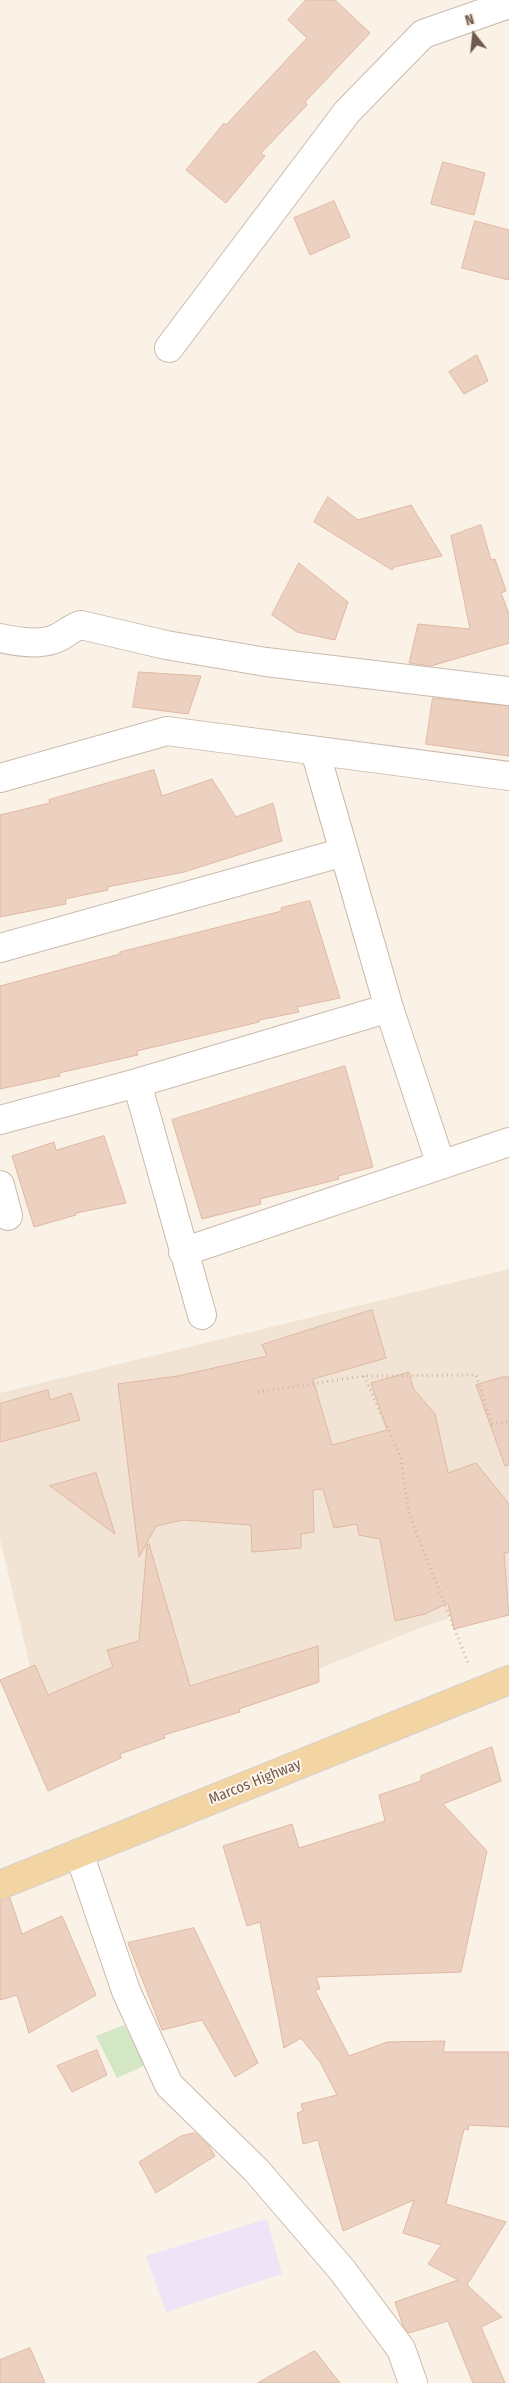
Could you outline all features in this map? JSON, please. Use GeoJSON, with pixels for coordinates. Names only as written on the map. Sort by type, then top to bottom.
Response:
{"type":"FeatureCollection","features":[{"type":"Feature","properties":{"kind":"main road","name":"Marcos Highway"},"geometry":{"type":"LineString","coordinates":[[0,1885],[509,1680]]}},
{"type":"Feature","properties":{"kind":"street"},"geometry":{"type":"LineString","coordinates":[[169,348],[347,112],[423,34],[509,4]]}},
{"type":"Feature","properties":{"kind":"street"},"geometry":{"type":"LineString","coordinates":[[0,638],[32,643],[53,640],[74,627],[81,625],[166,645],[266,662],[509,691]]}},
{"type":"Feature","properties":{"kind":"street"},"geometry":{"type":"LineString","coordinates":[[0,778],[167,731],[509,776]]}},
{"type":"Feature","properties":{"kind":"street"},"geometry":{"type":"LineString","coordinates":[[315,751],[389,1008],[441,1165]]}},
{"type":"Feature","properties":{"kind":"street"},"geometry":{"type":"LineString","coordinates":[[0,948],[344,852]]}},
{"type":"Feature","properties":{"kind":"street"},"geometry":{"type":"LineString","coordinates":[[0,1120],[137,1083],[389,1008]]}},
{"type":"Feature","properties":{"kind":"street"},"geometry":{"type":"LineString","coordinates":[[137,1083],[202,1315]]}},
{"type":"Feature","properties":{"kind":"street"},"geometry":{"type":"LineString","coordinates":[[183,1252],[509,1142]]}},
{"type":"Feature","properties":{"kind":"street"},"geometry":{"type":"LineString","coordinates":[[0,1185],[8,1216]]}},
{"type":"Feature","properties":{"kind":"street"},"geometry":{"type":"LineString","coordinates":[[78,1853],[126,1991],[170,2085],[256,2170],[342,2270],[402,2349],[413,2383]]}},
{"type":"Feature","properties":{"kind":"path"},"geometry":{"type":"LineString","coordinates":[[258,1392],[364,1376],[476,1375],[492,1424],[509,1421]]}},
{"type":"Feature","properties":{"kind":"path"},"geometry":{"type":"LineString","coordinates":[[364,1376],[401,1458],[409,1514],[480,1692]]}},
{"type":"Feature","properties":{"kind":"shaded area"},"geometry":{"type":"Polygon","coordinates":[[[509,1269],[509,1596],[407,1633],[56,1776],[0,1539],[0,1393],[509,1269]]]}},
{"type":"Feature","properties":{"kind":"shaded area"},"geometry":{"type":"Polygon","coordinates":[[[267,2219],[282,2274],[166,2312],[146,2256],[267,2219]]]}},
{"type":"Feature","properties":{"kind":"green space"},"geometry":{"type":"Polygon","coordinates":[[[124,2025],[146,2065],[117,2078],[96,2036],[124,2025]]]}},
{"type":"Feature","properties":{"kind":"building"},"geometry":{"type":"Polygon","coordinates":[[[306,0],[335,0],[370,33],[305,102],[307,105],[261,153],[265,156],[226,203],[186,170],[224,123],[226,125],[307,38],[288,20],[306,0]]]}},
{"type":"Feature","properties":{"kind":"building"},"geometry":{"type":"Polygon","coordinates":[[[443,162],[485,173],[474,215],[431,204],[443,162]]]}},
{"type":"Feature","properties":{"kind":"building"},"geometry":{"type":"Polygon","coordinates":[[[334,201],[350,237],[310,255],[294,218],[334,201]]]}},
{"type":"Feature","properties":{"kind":"building"},"geometry":{"type":"Polygon","coordinates":[[[475,221],[509,230],[509,280],[462,268],[475,221]]]}},
{"type":"Feature","properties":{"kind":"building"},"geometry":{"type":"Polygon","coordinates":[[[477,355],[488,381],[464,394],[449,372],[477,355]]]}},
{"type":"Feature","properties":{"kind":"building"},"geometry":{"type":"Polygon","coordinates":[[[328,497],[358,520],[411,505],[442,556],[394,567],[392,570],[314,522],[328,497]]]}},
{"type":"Feature","properties":{"kind":"building"},"geometry":{"type":"Polygon","coordinates":[[[481,525],[491,560],[495,559],[506,591],[501,593],[509,614],[509,643],[431,666],[409,663],[418,624],[470,629],[451,536],[481,525]]]}},
{"type":"Feature","properties":{"kind":"building"},"geometry":{"type":"Polygon","coordinates":[[[299,563],[348,602],[335,640],[297,632],[272,615],[299,563]]]}},
{"type":"Feature","properties":{"kind":"building"},"geometry":{"type":"Polygon","coordinates":[[[139,672],[201,676],[188,714],[133,707],[139,672]]]}},
{"type":"Feature","properties":{"kind":"building"},"geometry":{"type":"Polygon","coordinates":[[[433,698],[509,706],[509,756],[426,744],[433,698]]]}},
{"type":"Feature","properties":{"kind":"building"},"geometry":{"type":"Polygon","coordinates":[[[154,770],[162,796],[212,779],[236,817],[273,803],[282,841],[184,872],[107,887],[108,890],[65,899],[66,904],[0,917],[0,815],[50,803],[49,800],[154,770]]]}},
{"type":"Feature","properties":{"kind":"building"},"geometry":{"type":"Polygon","coordinates":[[[310,901],[340,998],[297,1007],[299,1012],[259,1020],[259,1022],[137,1051],[138,1055],[59,1073],[60,1076],[0,1089],[0,986],[120,954],[120,952],[282,911],[281,908],[310,901]]]}},
{"type":"Feature","properties":{"kind":"building"},"geometry":{"type":"Polygon","coordinates":[[[345,1066],[373,1167],[338,1176],[339,1179],[260,1199],[261,1204],[202,1219],[172,1120],[345,1066]]]}},
{"type":"Feature","properties":{"kind":"building"},"geometry":{"type":"Polygon","coordinates":[[[104,1136],[126,1203],[76,1213],[76,1215],[34,1227],[12,1156],[54,1142],[56,1150],[104,1136]]]}},
{"type":"Feature","properties":{"kind":"building"},"geometry":{"type":"Polygon","coordinates":[[[372,1310],[386,1358],[313,1379],[332,1445],[387,1430],[371,1383],[409,1372],[413,1388],[435,1414],[448,1473],[476,1463],[509,1504],[509,1552],[504,1553],[509,1615],[454,1629],[448,1603],[425,1614],[395,1621],[380,1539],[359,1535],[357,1524],[334,1528],[323,1489],[313,1490],[314,1532],[301,1534],[301,1548],[252,1552],[251,1525],[183,1520],[156,1526],[139,1557],[118,1384],[178,1376],[267,1356],[262,1345],[372,1310]]]}},
{"type":"Feature","properties":{"kind":"building"},"geometry":{"type":"Polygon","coordinates":[[[509,1377],[509,1465],[505,1466],[476,1385],[509,1377]]]}},
{"type":"Feature","properties":{"kind":"building"},"geometry":{"type":"Polygon","coordinates":[[[48,1390],[50,1400],[71,1393],[80,1420],[0,1442],[0,1404],[48,1390]]]}},
{"type":"Feature","properties":{"kind":"building"},"geometry":{"type":"Polygon","coordinates":[[[96,1473],[115,1534],[50,1486],[96,1473]]]}},
{"type":"Feature","properties":{"kind":"building"},"geometry":{"type":"Polygon","coordinates":[[[149,1544],[190,1686],[318,1646],[319,1682],[239,1709],[240,1712],[164,1735],[165,1738],[120,1754],[121,1758],[48,1791],[0,1680],[35,1665],[48,1695],[113,1667],[107,1650],[139,1641],[147,1545],[149,1544]]]}},
{"type":"Feature","properties":{"kind":"building"},"geometry":{"type":"Polygon","coordinates":[[[492,1747],[501,1781],[443,1804],[487,1851],[461,1972],[316,1977],[320,1989],[315,1990],[349,2056],[387,2042],[445,2041],[443,2052],[509,2052],[509,2127],[469,2125],[468,2130],[464,2129],[446,2204],[506,2222],[467,2285],[502,2317],[481,2327],[505,2383],[473,2383],[448,2321],[409,2333],[403,2326],[395,2302],[458,2280],[428,2264],[441,2245],[403,2233],[414,2200],[343,2231],[318,2140],[303,2144],[297,2113],[303,2111],[301,2104],[337,2095],[320,2062],[301,2038],[284,2048],[260,1922],[247,1926],[223,1846],[292,1824],[299,1848],[385,1821],[379,1795],[421,1781],[421,1776],[492,1747]]]}},
{"type":"Feature","properties":{"kind":"building"},"geometry":{"type":"Polygon","coordinates":[[[10,1898],[22,1934],[62,1916],[96,1995],[29,2033],[17,1995],[0,2000],[0,1900],[10,1898]]]}},
{"type":"Feature","properties":{"kind":"building"},"geometry":{"type":"Polygon","coordinates":[[[194,1928],[258,2063],[235,2077],[202,2020],[162,2030],[128,1943],[194,1928]]]}},
{"type":"Feature","properties":{"kind":"building"},"geometry":{"type":"Polygon","coordinates":[[[97,2050],[107,2075],[72,2092],[57,2066],[97,2050]]]}},
{"type":"Feature","properties":{"kind":"building"},"geometry":{"type":"Polygon","coordinates":[[[195,2133],[209,2146],[215,2156],[156,2193],[139,2162],[181,2136],[195,2133]]]}},
{"type":"Feature","properties":{"kind":"building"},"geometry":{"type":"Polygon","coordinates":[[[30,2348],[45,2383],[0,2383],[0,2360],[30,2348]]]}},
{"type":"Feature","properties":{"kind":"building"},"geometry":{"type":"Polygon","coordinates":[[[315,2351],[340,2383],[258,2383],[315,2351]]]}}]}
